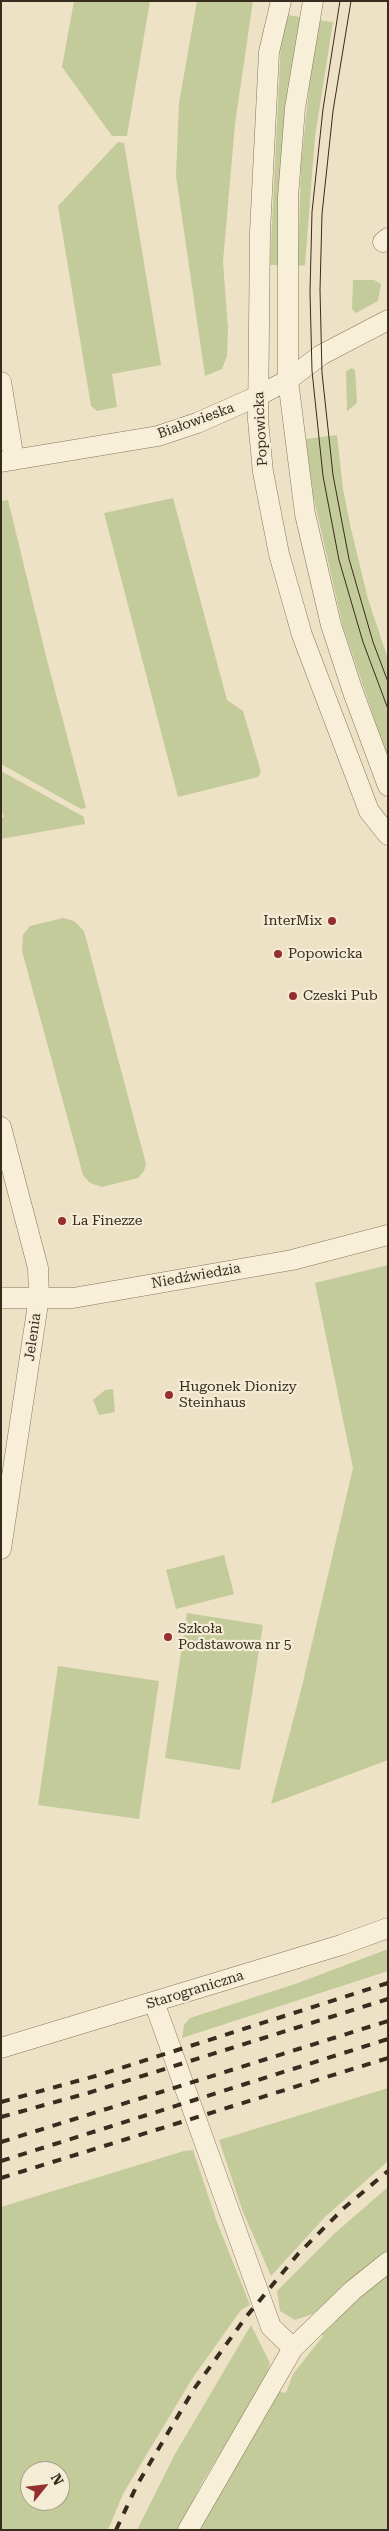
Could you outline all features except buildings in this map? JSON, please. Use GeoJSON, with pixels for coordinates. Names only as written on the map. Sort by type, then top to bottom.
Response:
{"type":"FeatureCollection","features":[{"type":"Feature","properties":{"kind":"street","name":"Popowicka"},"geometry":{"type":"LineString","coordinates":[[281,1],[269,52],[260,232],[258,396],[263,472],[279,554],[302,635],[369,811],[388,835]]}},
{"type":"Feature","properties":{"kind":"street"},"geometry":{"type":"LineString","coordinates":[[313,1],[296,108],[288,197],[288,380],[305,514],[331,625],[353,692],[388,786]]}},
{"type":"Feature","properties":{"kind":"street","name":"Białowieska"},"geometry":{"type":"LineString","coordinates":[[1,382],[8,461],[158,436],[197,423],[258,396],[288,380],[321,356],[388,320]]}},
{"type":"Feature","properties":{"kind":"street","name":"Jelenia"},"geometry":{"type":"LineString","coordinates":[[1,1126],[38,1268],[39,1297],[1,1550]]}},
{"type":"Feature","properties":{"kind":"street","name":"Niedźwiedzia"},"geometry":{"type":"LineString","coordinates":[[1,1298],[73,1298],[292,1260],[388,1235]]}},
{"type":"Feature","properties":{"kind":"street","name":"Starograniczna"},"geometry":{"type":"LineString","coordinates":[[1,2048],[341,1946],[388,1928]]}},
{"type":"Feature","properties":{"kind":"street"},"geometry":{"type":"LineString","coordinates":[[154,2002],[271,2327],[293,2348]]}},
{"type":"Feature","properties":{"kind":"street"},"geometry":{"type":"LineString","coordinates":[[188,2530],[293,2348],[352,2291],[388,2262]]}},
{"type":"Feature","properties":{"kind":"green space"},"geometry":{"type":"Polygon","coordinates":[[[74,1],[150,1],[127,136],[112,136],[62,67],[74,1]]]}},
{"type":"Feature","properties":{"kind":"green space"},"geometry":{"type":"Polygon","coordinates":[[[197,1],[253,1],[235,124],[223,262],[228,328],[227,356],[222,369],[205,376],[176,176],[179,103],[197,1]]]}},
{"type":"Feature","properties":{"kind":"green space"},"geometry":{"type":"Polygon","coordinates":[[[288,15],[300,17],[278,265],[270,265],[281,43],[288,15]]]}},
{"type":"Feature","properties":{"kind":"green space"},"geometry":{"type":"Polygon","coordinates":[[[319,20],[333,22],[315,137],[305,265],[298,266],[301,164],[312,60],[319,20]]]}},
{"type":"Feature","properties":{"kind":"green space"},"geometry":{"type":"Polygon","coordinates":[[[118,142],[124,143],[161,365],[112,374],[117,407],[97,411],[91,406],[58,206],[118,142]]]}},
{"type":"Feature","properties":{"kind":"green space"},"geometry":{"type":"Polygon","coordinates":[[[353,280],[374,280],[381,284],[378,301],[356,313],[352,309],[353,280]]]}},
{"type":"Feature","properties":{"kind":"green space"},"geometry":{"type":"Polygon","coordinates":[[[352,368],[355,370],[357,400],[356,404],[347,411],[346,371],[352,368]]]}},
{"type":"Feature","properties":{"kind":"green space"},"geometry":{"type":"Polygon","coordinates":[[[337,435],[343,489],[351,529],[368,599],[388,659],[388,759],[343,627],[313,495],[306,439],[337,435]]]}},
{"type":"Feature","properties":{"kind":"green space"},"geometry":{"type":"Polygon","coordinates":[[[173,498],[227,700],[243,711],[261,772],[258,777],[178,797],[104,513],[173,498]]]}},
{"type":"Feature","properties":{"kind":"green space"},"geometry":{"type":"Polygon","coordinates":[[[8,500],[86,808],[81,809],[1,764],[1,501],[8,500]]]}},
{"type":"Feature","properties":{"kind":"green space"},"geometry":{"type":"Polygon","coordinates":[[[1,771],[84,817],[85,824],[1,839],[1,818],[4,817],[1,809],[1,771]]]}},
{"type":"Feature","properties":{"kind":"green space"},"geometry":{"type":"Polygon","coordinates":[[[63,918],[74,921],[84,931],[146,1164],[144,1171],[138,1178],[102,1187],[90,1183],[83,1175],[22,951],[23,935],[30,926],[63,918]]]}},
{"type":"Feature","properties":{"kind":"green space"},"geometry":{"type":"Polygon","coordinates":[[[388,1265],[388,1760],[271,1804],[301,1690],[353,1468],[315,1283],[388,1265]]]}},
{"type":"Feature","properties":{"kind":"green space"},"geometry":{"type":"Polygon","coordinates":[[[113,1389],[115,1412],[99,1415],[93,1400],[105,1390],[113,1389]]]}},
{"type":"Feature","properties":{"kind":"green space"},"geometry":{"type":"Polygon","coordinates":[[[224,1555],[234,1594],[176,1609],[166,1570],[224,1555]]]}},
{"type":"Feature","properties":{"kind":"green space"},"geometry":{"type":"Polygon","coordinates":[[[187,1613],[263,1625],[240,1770],[165,1758],[187,1613]]]}},
{"type":"Feature","properties":{"kind":"green space"},"geometry":{"type":"Polygon","coordinates":[[[58,1666],[159,1681],[139,1819],[38,1805],[58,1666]]]}},
{"type":"Feature","properties":{"kind":"green space"},"geometry":{"type":"Polygon","coordinates":[[[388,1949],[388,1971],[182,2038],[184,2025],[190,2018],[298,1983],[388,1949]]]}},
{"type":"Feature","properties":{"kind":"green space"},"geometry":{"type":"Polygon","coordinates":[[[388,2088],[388,2161],[325,2217],[271,2276],[243,2212],[219,2140],[388,2088]]]}},
{"type":"Feature","properties":{"kind":"green space"},"geometry":{"type":"Polygon","coordinates":[[[193,2150],[217,2222],[250,2305],[241,2310],[192,2379],[123,2494],[108,2530],[1,2530],[1,2207],[184,2151],[193,2150]]]}},
{"type":"Feature","properties":{"kind":"green space"},"geometry":{"type":"Polygon","coordinates":[[[388,2187],[388,2252],[347,2288],[313,2314],[295,2320],[280,2311],[277,2291],[335,2233],[388,2187]]]}},
{"type":"Feature","properties":{"kind":"green space"},"geometry":{"type":"Polygon","coordinates":[[[388,2273],[388,2530],[197,2530],[278,2391],[286,2393],[293,2374],[323,2336],[320,2331],[388,2273]]]}},
{"type":"Feature","properties":{"kind":"green space"},"geometry":{"type":"Polygon","coordinates":[[[251,2325],[270,2363],[265,2380],[203,2481],[178,2530],[137,2530],[175,2454],[251,2325]]]}},
{"type":"Feature","properties":{"kind":"tram line"},"geometry":{"type":"LineString","coordinates":[[340,1],[323,109],[312,212],[310,292],[312,371],[323,476],[339,560],[363,642],[388,709]]}},
{"type":"Feature","properties":{"kind":"tram line"},"geometry":{"type":"LineString","coordinates":[[351,1],[333,111],[322,214],[320,290],[322,373],[333,475],[349,559],[373,642],[388,682]]}},
{"type":"Feature","properties":{"kind":"railway"},"geometry":{"type":"LineString","coordinates":[[1,2102],[99,2075],[388,1983]]}},
{"type":"Feature","properties":{"kind":"railway"},"geometry":{"type":"LineString","coordinates":[[1,2117],[88,2093],[388,1999]]}},
{"type":"Feature","properties":{"kind":"railway"},"geometry":{"type":"LineString","coordinates":[[1,2142],[388,2021]]}},
{"type":"Feature","properties":{"kind":"railway"},"geometry":{"type":"LineString","coordinates":[[1,2161],[388,2039]]}},
{"type":"Feature","properties":{"kind":"railway"},"geometry":{"type":"LineString","coordinates":[[1,2178],[388,2058]]}},
{"type":"Feature","properties":{"kind":"railway"},"geometry":{"type":"LineString","coordinates":[[116,2530],[137,2485],[194,2389],[246,2317],[298,2254],[344,2208],[388,2171]]}},
{"type":"Feature","properties":{"kind":"place","name":"InterMix"},"geometry":{"type":"Point","coordinates":[332,921]}},
{"type":"Feature","properties":{"kind":"place","name":"Popowicka"},"geometry":{"type":"Point","coordinates":[278,954]}},
{"type":"Feature","properties":{"kind":"place","name":"Czeski Pub"},"geometry":{"type":"Point","coordinates":[293,996]}},
{"type":"Feature","properties":{"kind":"place","name":"La Finezze"},"geometry":{"type":"Point","coordinates":[62,1221]}},
{"type":"Feature","properties":{"kind":"place","name":"Hugonek Dionizy Steinhaus"},"geometry":{"type":"Point","coordinates":[169,1395]}},
{"type":"Feature","properties":{"kind":"place","name":"Szkoła Podstawowa nr 5"},"geometry":{"type":"Point","coordinates":[168,1637]}}]}
